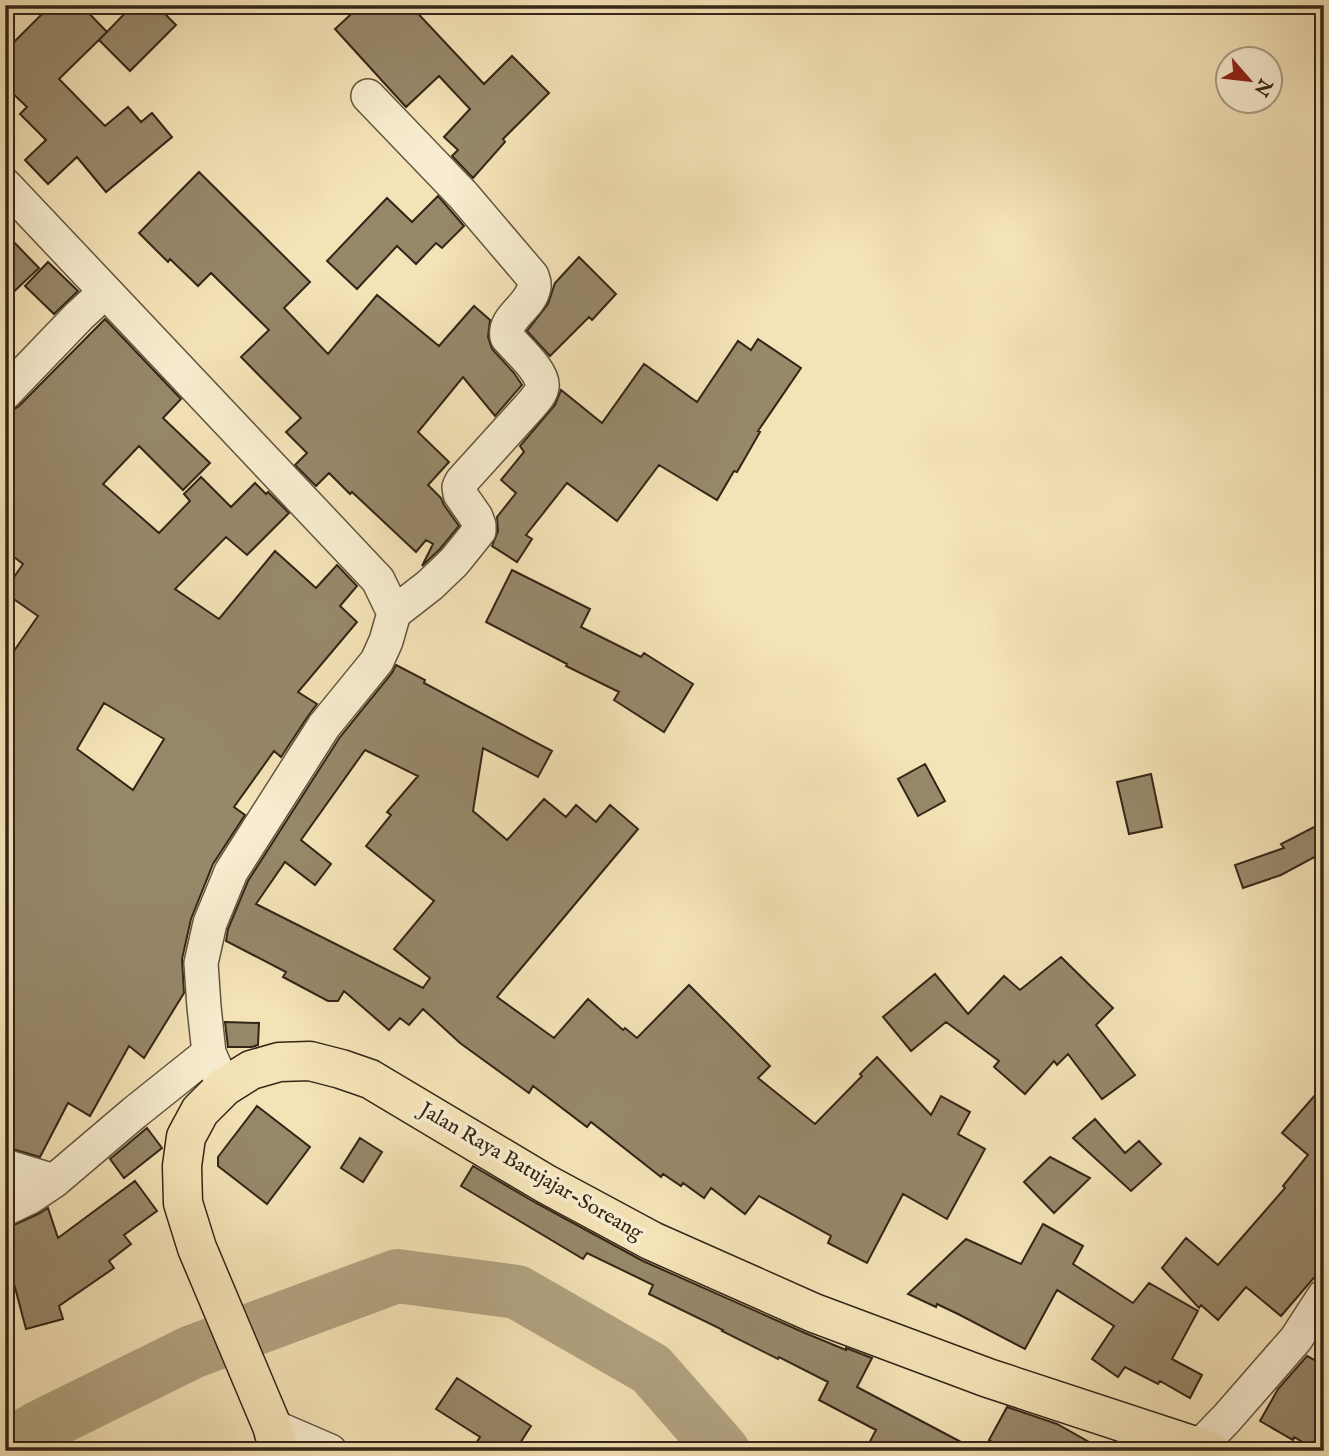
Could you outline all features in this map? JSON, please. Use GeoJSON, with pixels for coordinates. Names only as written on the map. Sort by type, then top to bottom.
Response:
{"type":"FeatureCollection","features":[{"type":"Feature","properties":{"kind":"highway","name":"Jalan Raya Batujajar-Soreang"},"geometry":{"type":"LineString","coordinates":[[272,1428],[197,1248],[183,1203],[182,1166],[186,1137],[217,1070],[251,1070],[279,1062],[310,1061],[370,1079],[546,1184],[652,1241],[814,1313],[988,1378],[1205,1449]]}},
{"type":"Feature","properties":{"kind":"street"},"geometry":{"type":"LineString","coordinates":[[5,1209],[54,1181],[134,1113],[217,1070],[201,962],[210,923],[232,872],[324,726],[377,661],[394,613],[454,562],[479,531],[476,517],[460,494],[459,487],[540,394],[543,384],[540,375],[507,337],[506,332],[507,326],[527,302],[534,287],[532,275],[463,195],[368,96]]}},
{"type":"Feature","properties":{"kind":"street"},"geometry":{"type":"LineString","coordinates":[[5,185],[378,580],[394,613]]}},
{"type":"Feature","properties":{"kind":"street"},"geometry":{"type":"LineString","coordinates":[[5,393],[79,316],[106,292]]}},
{"type":"Feature","properties":{"kind":"street"},"geometry":{"type":"LineString","coordinates":[[5,1166],[54,1181]]}},
{"type":"Feature","properties":{"kind":"street"},"geometry":{"type":"LineString","coordinates":[[1205,1449],[1227,1418],[1296,1339],[1324,1296]]}},
{"type":"Feature","properties":{"kind":"street"},"geometry":{"type":"LineString","coordinates":[[272,1428],[330,1451]]}},
{"type":"Feature","properties":{"kind":"building"},"geometry":{"type":"Polygon","coordinates":[[[51,5],[81,5],[107,32],[59,79],[105,126],[128,107],[141,122],[152,113],[172,137],[106,192],[77,157],[48,184],[25,160],[46,140],[20,114],[27,107],[5,86],[5,51],[51,5]]]}},
{"type":"Feature","properties":{"kind":"building"},"geometry":{"type":"Polygon","coordinates":[[[133,5],[156,5],[176,25],[130,71],[99,40],[133,5]]]}},
{"type":"Feature","properties":{"kind":"building"},"geometry":{"type":"Polygon","coordinates":[[[361,5],[410,5],[484,84],[512,56],[549,93],[503,139],[505,142],[473,178],[452,156],[458,150],[444,137],[470,109],[439,76],[406,107],[335,29],[361,5]]]}},
{"type":"Feature","properties":{"kind":"building"},"geometry":{"type":"Polygon","coordinates":[[[199,172],[310,282],[284,308],[328,354],[377,295],[439,346],[474,306],[490,320],[488,337],[492,349],[522,385],[495,416],[463,377],[418,432],[449,462],[428,485],[441,498],[459,526],[422,566],[433,544],[426,540],[416,552],[329,473],[316,486],[295,465],[307,453],[286,432],[301,418],[241,357],[269,330],[211,273],[198,286],[170,259],[168,262],[139,233],[199,172]]]}},
{"type":"Feature","properties":{"kind":"building"},"geometry":{"type":"Polygon","coordinates":[[[438,196],[464,226],[442,248],[436,243],[416,264],[397,246],[357,289],[327,261],[387,198],[412,222],[438,196]]]}},
{"type":"Feature","properties":{"kind":"building"},"geometry":{"type":"Polygon","coordinates":[[[5,233],[39,268],[5,300],[5,233]]]}},
{"type":"Feature","properties":{"kind":"building"},"geometry":{"type":"Polygon","coordinates":[[[579,257],[616,294],[592,320],[589,317],[550,356],[527,331],[548,304],[555,283],[579,257]]]}},
{"type":"Feature","properties":{"kind":"building"},"geometry":{"type":"Polygon","coordinates":[[[48,262],[78,291],[54,314],[25,286],[48,262]]]}},
{"type":"Feature","properties":{"kind":"building"},"geometry":{"type":"Polygon","coordinates":[[[105,319],[181,399],[163,418],[210,463],[183,490],[139,446],[103,484],[159,533],[190,501],[184,494],[201,477],[231,507],[255,483],[289,513],[247,555],[226,537],[175,589],[219,619],[275,551],[316,588],[337,565],[357,586],[340,606],[357,622],[298,692],[317,704],[281,757],[274,751],[234,807],[245,815],[213,864],[191,919],[182,959],[184,993],[144,1058],[129,1046],[90,1116],[68,1103],[40,1157],[5,1147],[5,664],[38,616],[5,593],[23,564],[5,550],[5,412],[19,406],[105,319]],[[104,703],[77,749],[133,790],[164,739],[104,703]]]}},
{"type":"Feature","properties":{"kind":"building"},"geometry":{"type":"Polygon","coordinates":[[[758,339],[801,368],[758,431],[760,432],[737,472],[734,471],[717,500],[659,465],[617,521],[567,483],[526,535],[532,539],[517,562],[492,546],[498,531],[497,517],[516,493],[501,480],[524,452],[520,446],[555,405],[561,390],[602,423],[644,364],[697,402],[738,341],[751,350],[758,339]]]}},
{"type":"Feature","properties":{"kind":"building"},"geometry":{"type":"Polygon","coordinates":[[[512,570],[590,609],[581,627],[641,657],[644,653],[693,684],[664,732],[614,700],[619,692],[486,622],[512,570]]]}},
{"type":"Feature","properties":{"kind":"building"},"geometry":{"type":"Polygon","coordinates":[[[396,665],[425,680],[424,683],[552,751],[538,777],[483,748],[473,811],[507,840],[544,799],[566,817],[576,805],[596,822],[610,805],[638,829],[497,997],[554,1038],[588,999],[623,1030],[625,1028],[637,1038],[689,985],[770,1066],[758,1078],[815,1124],[877,1057],[931,1115],[941,1096],[970,1112],[958,1134],[985,1149],[947,1219],[903,1194],[867,1263],[828,1243],[831,1236],[759,1196],[745,1214],[711,1188],[704,1198],[683,1183],[681,1186],[663,1174],[661,1177],[591,1122],[587,1127],[533,1086],[529,1093],[460,1043],[423,1009],[409,1025],[400,1018],[389,1030],[344,991],[338,1001],[328,1001],[283,977],[286,972],[226,941],[228,929],[248,881],[340,737],[396,665]],[[365,750],[301,840],[331,864],[315,885],[285,862],[256,904],[423,988],[430,978],[394,949],[434,901],[366,846],[391,815],[387,812],[418,776],[365,750]]]}},
{"type":"Feature","properties":{"kind":"building"},"geometry":{"type":"Polygon","coordinates":[[[925,764],[945,801],[918,816],[898,779],[925,764]]]}},
{"type":"Feature","properties":{"kind":"building"},"geometry":{"type":"Polygon","coordinates":[[[1151,774],[1162,827],[1129,834],[1117,782],[1151,774]]]}},
{"type":"Feature","properties":{"kind":"building"},"geometry":{"type":"Polygon","coordinates":[[[1324,822],[1324,852],[1281,875],[1243,888],[1235,865],[1284,848],[1281,844],[1324,822]]]}},
{"type":"Feature","properties":{"kind":"building"},"geometry":{"type":"Polygon","coordinates":[[[1061,957],[1113,1008],[1096,1025],[1135,1075],[1102,1099],[1068,1054],[1057,1065],[1054,1061],[1025,1094],[994,1067],[999,1061],[946,1022],[911,1051],[883,1017],[935,974],[968,1014],[1004,976],[1020,990],[1061,957]]]}},
{"type":"Feature","properties":{"kind":"building"},"geometry":{"type":"Polygon","coordinates":[[[225,1022],[259,1023],[258,1045],[228,1047],[225,1022]]]}},
{"type":"Feature","properties":{"kind":"building"},"geometry":{"type":"Polygon","coordinates":[[[1324,1085],[1324,1266],[1281,1316],[1246,1287],[1218,1320],[1201,1305],[1199,1308],[1162,1268],[1186,1238],[1218,1265],[1285,1188],[1283,1186],[1308,1155],[1282,1133],[1324,1085]]]}},
{"type":"Feature","properties":{"kind":"building"},"geometry":{"type":"Polygon","coordinates":[[[257,1106],[310,1147],[267,1204],[218,1166],[218,1157],[257,1106]]]}},
{"type":"Feature","properties":{"kind":"building"},"geometry":{"type":"Polygon","coordinates":[[[1095,1119],[1125,1153],[1139,1141],[1161,1164],[1131,1191],[1073,1138],[1095,1119]]]}},
{"type":"Feature","properties":{"kind":"building"},"geometry":{"type":"Polygon","coordinates":[[[147,1128],[162,1148],[124,1178],[110,1159],[147,1128]]]}},
{"type":"Feature","properties":{"kind":"building"},"geometry":{"type":"Polygon","coordinates":[[[360,1138],[382,1152],[363,1182],[341,1168],[360,1138]]]}},
{"type":"Feature","properties":{"kind":"building"},"geometry":{"type":"Polygon","coordinates":[[[1050,1157],[1090,1178],[1054,1213],[1024,1182],[1050,1157]]]}},
{"type":"Feature","properties":{"kind":"building"},"geometry":{"type":"Polygon","coordinates":[[[473,1166],[643,1261],[805,1333],[872,1358],[857,1387],[978,1451],[865,1451],[876,1430],[819,1400],[828,1382],[649,1294],[653,1285],[587,1253],[583,1259],[461,1186],[473,1166]]]}},
{"type":"Feature","properties":{"kind":"building"},"geometry":{"type":"Polygon","coordinates":[[[135,1181],[157,1211],[124,1235],[131,1244],[109,1261],[114,1268],[59,1306],[63,1319],[26,1329],[5,1260],[5,1229],[48,1208],[58,1238],[135,1181]]]}},
{"type":"Feature","properties":{"kind":"building"},"geometry":{"type":"Polygon","coordinates":[[[1043,1224],[1083,1246],[1073,1264],[1133,1303],[1149,1283],[1198,1311],[1172,1359],[1202,1375],[1190,1398],[1160,1381],[1158,1384],[1125,1367],[1118,1377],[1092,1359],[1114,1326],[1057,1290],[1025,1349],[937,1304],[936,1307],[908,1294],[966,1239],[1021,1264],[1043,1224]]]}},
{"type":"Feature","properties":{"kind":"building"},"geometry":{"type":"Polygon","coordinates":[[[1307,1356],[1324,1365],[1324,1451],[1318,1451],[1294,1437],[1293,1440],[1260,1421],[1278,1389],[1307,1356]]]}},
{"type":"Feature","properties":{"kind":"building"},"geometry":{"type":"Polygon","coordinates":[[[457,1378],[531,1426],[515,1451],[471,1451],[480,1437],[436,1409],[457,1378]]]}},
{"type":"Feature","properties":{"kind":"building"},"geometry":{"type":"Polygon","coordinates":[[[1007,1407],[1057,1424],[1105,1451],[1008,1451],[989,1440],[1007,1407]]]}},
{"type":"Feature","properties":{"kind":"waterway"},"geometry":{"type":"LineString","coordinates":[[5,1447],[192,1352],[397,1276],[517,1292],[651,1369],[723,1451]]}}]}
